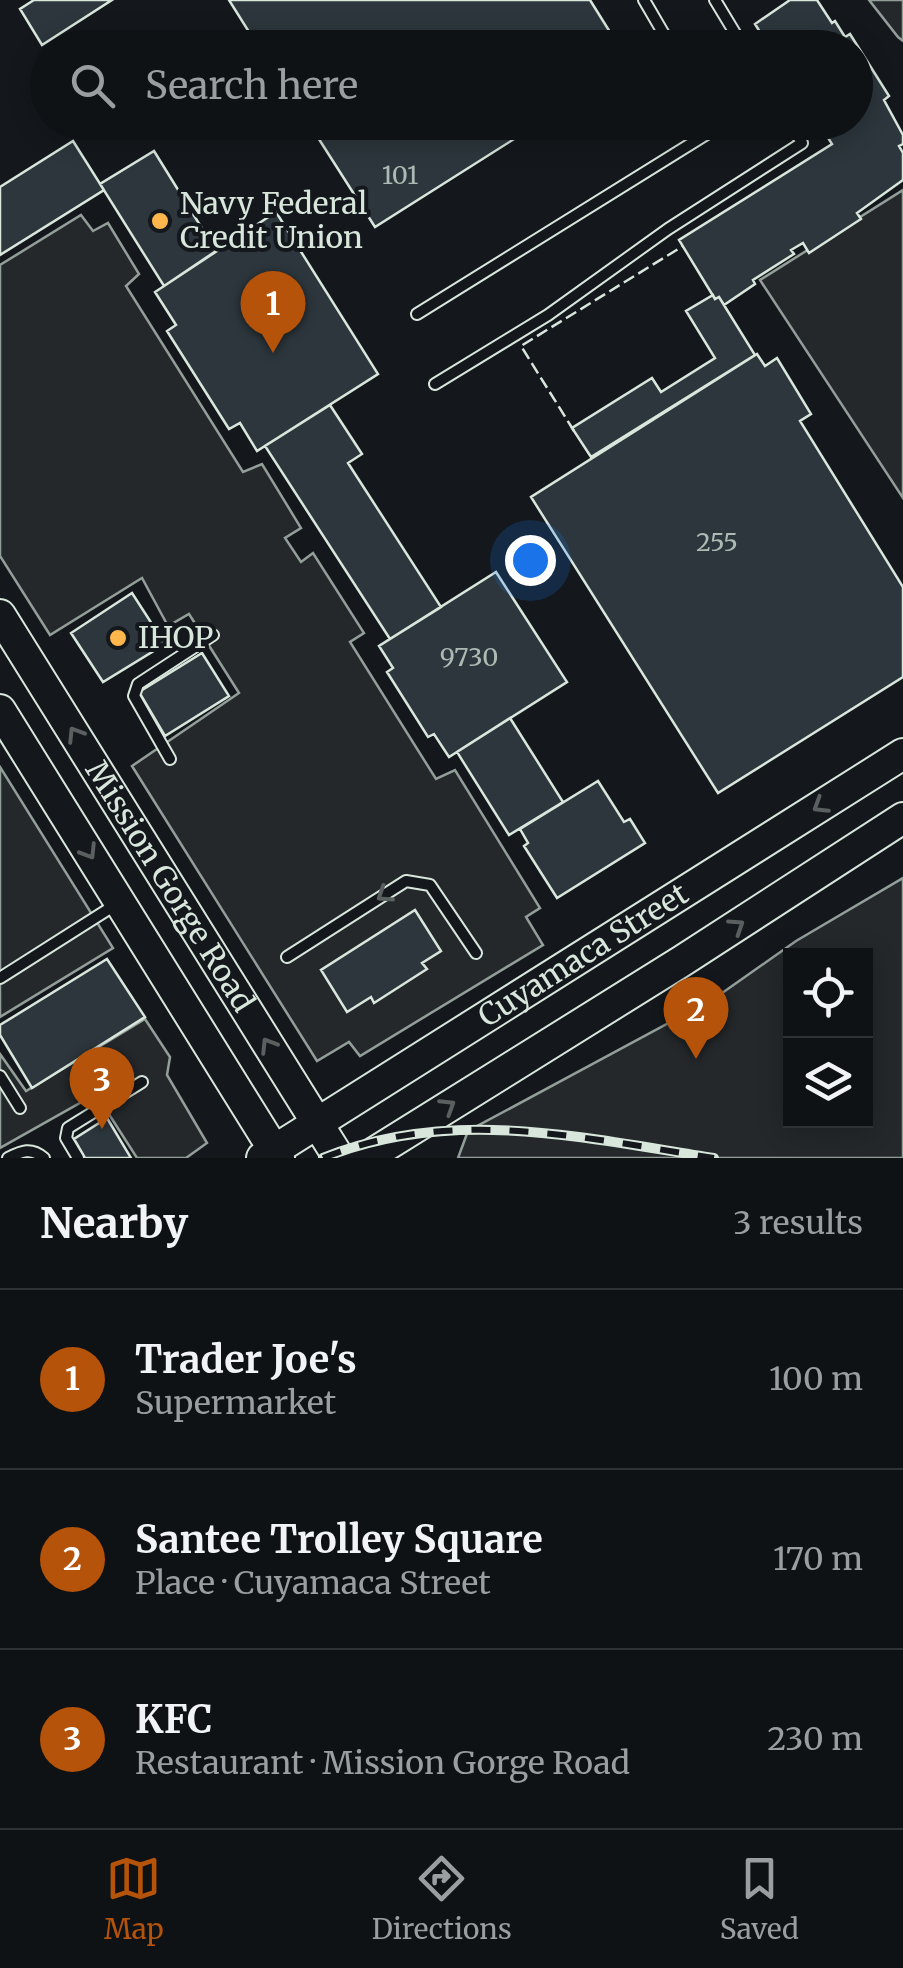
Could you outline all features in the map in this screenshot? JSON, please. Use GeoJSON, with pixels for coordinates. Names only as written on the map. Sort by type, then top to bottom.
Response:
{"type":"FeatureCollection","features":[{"type":"Feature","properties":{"kind":"main road","name":"Mission Gorge Road"},"geometry":{"type":"LineString","coordinates":[[0,616],[338,1158]]}},
{"type":"Feature","properties":{"kind":"main road","name":"Mission Gorge Road"},"geometry":{"type":"LineString","coordinates":[[0,710],[272,1156]]}},
{"type":"Feature","properties":{"kind":"main road","name":"Cuyamaca Street"},"geometry":{"type":"LineString","coordinates":[[272,1156],[903,754]]}},
{"type":"Feature","properties":{"kind":"main road","name":"Cuyamaca Street"},"geometry":{"type":"LineString","coordinates":[[366,1158],[903,818]]}},
{"type":"Feature","properties":{"kind":"lane"},"geometry":{"type":"LineString","coordinates":[[644,0],[662,30]]}},
{"type":"Feature","properties":{"kind":"lane"},"geometry":{"type":"LineString","coordinates":[[715,0],[733,30]]}},
{"type":"Feature","properties":{"kind":"lane"},"geometry":{"type":"LineString","coordinates":[[417,314],[697,140]]}},
{"type":"Feature","properties":{"kind":"lane"},"geometry":{"type":"LineString","coordinates":[[434,384],[548,316],[668,229],[802,143],[800,140]]}},
{"type":"Feature","properties":{"kind":"lane"},"geometry":{"type":"LineString","coordinates":[[170,759],[134,696],[138,684],[213,635]]}},
{"type":"Feature","properties":{"kind":"lane"},"geometry":{"type":"LineString","coordinates":[[287,957],[406,881],[430,885],[476,953]]}},
{"type":"Feature","properties":{"kind":"lane"},"geometry":{"type":"LineString","coordinates":[[0,978],[120,902]]}},
{"type":"Feature","properties":{"kind":"lane"},"geometry":{"type":"LineString","coordinates":[[0,1076],[20,1108]]}},
{"type":"Feature","properties":{"kind":"lane"},"geometry":{"type":"LineString","coordinates":[[78,1158],[66,1138],[68,1128],[142,1082]]}},
{"type":"Feature","properties":{"kind":"lane"},"geometry":{"type":"LineString","coordinates":[[8,1158],[25,1150],[44,1158]]}},
{"type":"Feature","properties":{"kind":"shaded area"},"geometry":{"type":"Polygon","coordinates":[[[869,0],[903,0],[903,41],[898,37],[869,0]]]}},
{"type":"Feature","properties":{"kind":"shaded area"},"geometry":{"type":"Polygon","coordinates":[[[903,190],[903,498],[760,280],[903,190]]]}},
{"type":"Feature","properties":{"kind":"shaded area"},"geometry":{"type":"Polygon","coordinates":[[[81,215],[93,231],[108,223],[139,274],[126,286],[243,472],[262,464],[301,528],[285,538],[301,562],[313,553],[364,633],[350,642],[436,779],[455,770],[540,908],[526,917],[543,945],[360,1056],[349,1042],[317,1061],[132,766],[239,693],[189,614],[168,626],[142,578],[50,635],[0,556],[0,265],[81,215]]]}},
{"type":"Feature","properties":{"kind":"shaded area"},"geometry":{"type":"Polygon","coordinates":[[[0,767],[113,948],[0,1017],[0,767]]]}},
{"type":"Feature","properties":{"kind":"shaded area"},"geometry":{"type":"Polygon","coordinates":[[[903,878],[903,1158],[458,1158],[468,1131],[715,998],[783,950],[783,1128],[873,1128],[873,948],[786,948],[903,878]]]}},
{"type":"Feature","properties":{"kind":"shaded area"},"geometry":{"type":"Polygon","coordinates":[[[145,1019],[170,1057],[167,1075],[207,1143],[186,1158],[137,1158],[96,1094],[0,1148],[0,1054],[26,1091],[145,1019]]]}},
{"type":"Feature","properties":{"kind":"building"},"geometry":{"type":"Polygon","coordinates":[[[34,0],[112,0],[65,30],[33,30],[20,9],[34,0]]]}},
{"type":"Feature","properties":{"kind":"building"},"geometry":{"type":"Polygon","coordinates":[[[229,0],[590,0],[609,30],[248,30],[229,0]]]}},
{"type":"Feature","properties":{"kind":"building"},"geometry":{"type":"Polygon","coordinates":[[[790,0],[817,0],[841,30],[759,30],[755,24],[790,0]]]}},
{"type":"Feature","properties":{"kind":"building"},"geometry":{"type":"Polygon","coordinates":[[[873,71],[889,96],[884,100],[903,135],[903,144],[899,146],[903,153],[903,180],[857,213],[861,219],[809,253],[803,243],[791,250],[794,254],[753,280],[755,284],[724,305],[719,297],[715,299],[679,240],[832,144],[829,140],[873,140],[873,71]]]}},
{"type":"Feature","properties":{"kind":"building"},"geometry":{"type":"Polygon","coordinates":[[[319,140],[513,140],[375,227],[319,140]]]}},
{"type":"Feature","properties":{"kind":"building"},"geometry":{"type":"Polygon","coordinates":[[[73,141],[104,190],[0,255],[0,187],[73,141]]]}},
{"type":"Feature","properties":{"kind":"building","name":"Navy Federal Credit Union"},"geometry":{"type":"Polygon","coordinates":[[[154,151],[216,251],[164,286],[100,184],[154,151]]]}},
{"type":"Feature","properties":{"kind":"building"},"geometry":{"type":"Polygon","coordinates":[[[276,212],[378,374],[257,451],[240,423],[229,429],[167,331],[176,325],[155,292],[276,212]]]}},
{"type":"Feature","properties":{"kind":"building"},"geometry":{"type":"Polygon","coordinates":[[[713,295],[715,299],[719,297],[755,355],[591,457],[572,428],[652,378],[661,392],[715,358],[686,311],[713,295]]]}},
{"type":"Feature","properties":{"kind":"building"},"geometry":{"type":"Polygon","coordinates":[[[757,354],[765,366],[777,358],[811,414],[800,421],[903,587],[903,677],[718,793],[531,497],[757,354]]]}},
{"type":"Feature","properties":{"kind":"building"},"geometry":{"type":"Polygon","coordinates":[[[330,405],[362,454],[348,463],[441,607],[390,639],[265,446],[330,405]]]}},
{"type":"Feature","properties":{"kind":"building"},"geometry":{"type":"Polygon","coordinates":[[[496,572],[567,682],[449,757],[434,734],[428,737],[387,672],[393,668],[379,646],[496,572]]]}},
{"type":"Feature","properties":{"kind":"building","name":"IHOP"},"geometry":{"type":"Polygon","coordinates":[[[132,593],[165,644],[103,682],[71,633],[132,593]]]}},
{"type":"Feature","properties":{"kind":"building"},"geometry":{"type":"Polygon","coordinates":[[[202,653],[229,696],[165,736],[139,692],[202,653]]]}},
{"type":"Feature","properties":{"kind":"building"},"geometry":{"type":"Polygon","coordinates":[[[510,718],[563,802],[509,835],[457,752],[510,718]]]}},
{"type":"Feature","properties":{"kind":"building"},"geometry":{"type":"Polygon","coordinates":[[[598,781],[624,822],[630,819],[645,843],[557,898],[524,846],[528,843],[520,829],[598,781]]]}},
{"type":"Feature","properties":{"kind":"building"},"geometry":{"type":"Polygon","coordinates":[[[415,910],[441,951],[422,963],[427,969],[374,1003],[371,997],[347,1012],[321,970],[415,910]]]}},
{"type":"Feature","properties":{"kind":"building"},"geometry":{"type":"Polygon","coordinates":[[[107,959],[145,1017],[32,1088],[0,1035],[0,1025],[107,959]]]}},
{"type":"Feature","properties":{"kind":"building"},"geometry":{"type":"Polygon","coordinates":[[[107,1118],[131,1158],[85,1158],[74,1139],[107,1118]]]}},
{"type":"Feature","properties":{"kind":"railway"},"geometry":{"type":"LineString","coordinates":[[323,1158],[371,1142],[468,1130],[566,1136],[714,1158]]}},
{"type":"Feature","properties":{"kind":"fence"},"geometry":{"type":"LineString","coordinates":[[574,431],[521,346],[683,246]]}},
{"type":"Feature","properties":{"kind":"place","name":"Navy Federal Credit Union"},"geometry":{"type":"Point","coordinates":[160,221]}},
{"type":"Feature","properties":{"kind":"place","name":"Trader Joe's"},"geometry":{"type":"Point","coordinates":[273,353]}},
{"type":"Feature","properties":{"kind":"place","name":"IHOP"},"geometry":{"type":"Point","coordinates":[118,638]}},
{"type":"Feature","properties":{"kind":"place","name":"Santee Trolley Square"},"geometry":{"type":"Point","coordinates":[696,1059]}},
{"type":"Feature","properties":{"kind":"place","name":"KFC"},"geometry":{"type":"Point","coordinates":[102,1129]}}]}
